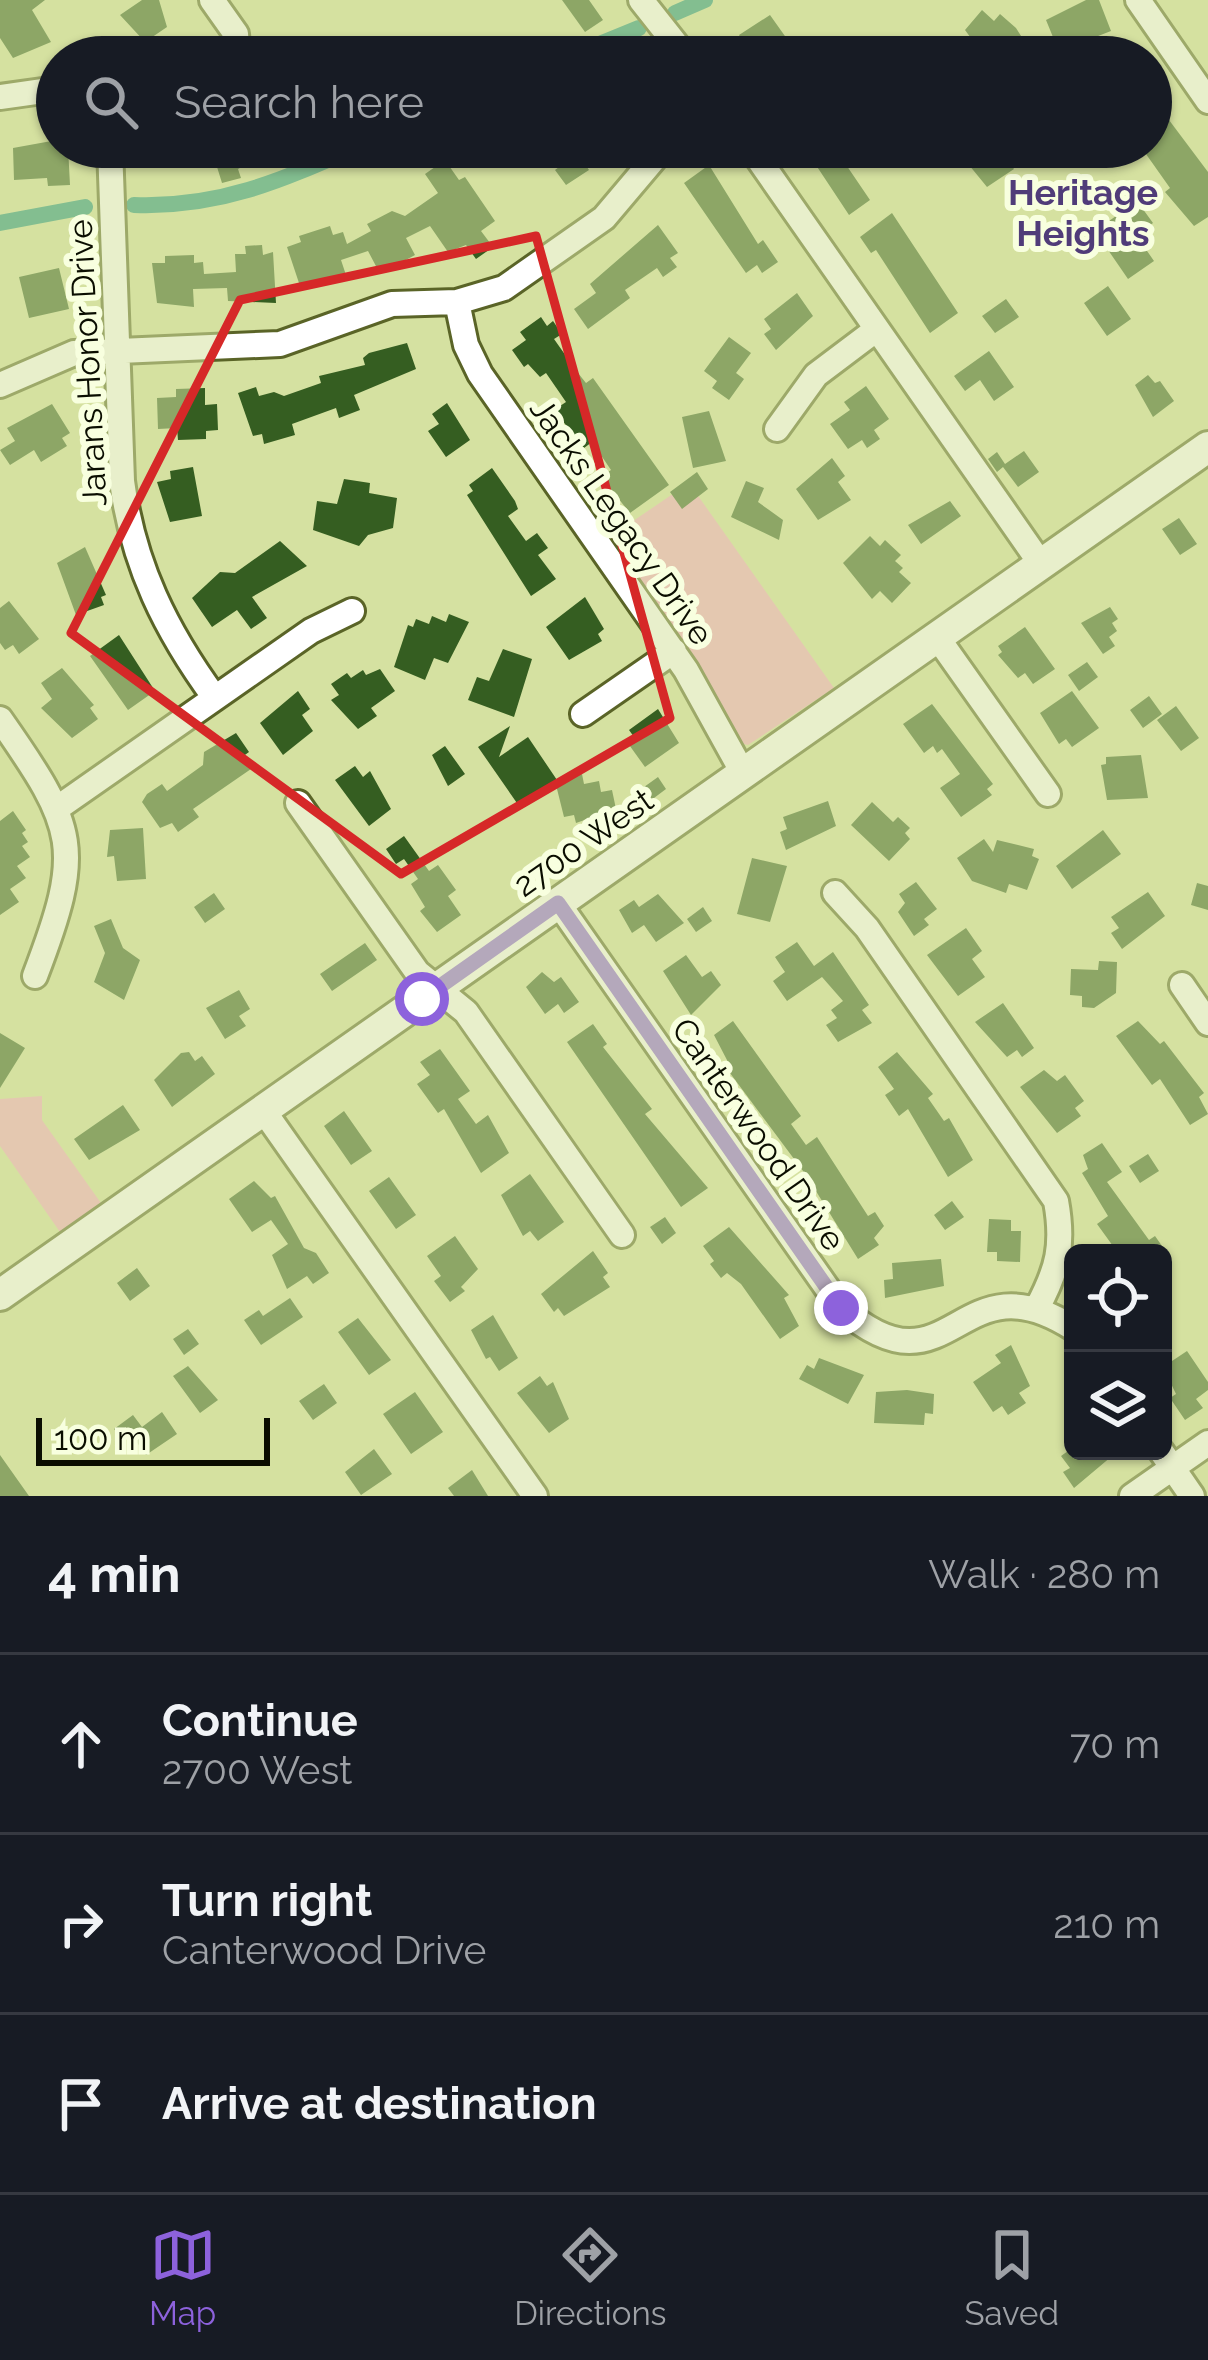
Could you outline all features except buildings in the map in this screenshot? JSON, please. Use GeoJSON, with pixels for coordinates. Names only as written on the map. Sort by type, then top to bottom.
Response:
{"type":"FeatureCollection","features":[{"type":"Feature","properties":{"kind":"main road","name":"2700 West"},"geometry":{"type":"LineString","coordinates":[[0,1295],[1208,447]]}},
{"type":"Feature","properties":{"kind":"street"},"geometry":{"type":"LineString","coordinates":[[212,0],[236,36]]}},
{"type":"Feature","properties":{"kind":"street"},"geometry":{"type":"LineString","coordinates":[[641,0],[669,36]]}},
{"type":"Feature","properties":{"kind":"street"},"geometry":{"type":"LineString","coordinates":[[1138,0],[1163,36]]}},
{"type":"Feature","properties":{"kind":"street"},"geometry":{"type":"LineString","coordinates":[[1172,49],[1208,101]]}},
{"type":"Feature","properties":{"kind":"street"},"geometry":{"type":"LineString","coordinates":[[0,97],[36,91]]}},
{"type":"Feature","properties":{"kind":"street","name":"Jarans Honor Drive"},"geometry":{"type":"LineString","coordinates":[[111,168],[122,482],[136,554],[165,623],[215,698]]}},
{"type":"Feature","properties":{"kind":"street"},"geometry":{"type":"LineString","coordinates":[[0,385],[60,356],[280,344],[392,304],[457,302],[516,282],[585,234],[645,168]]}},
{"type":"Feature","properties":{"kind":"street"},"geometry":{"type":"LineString","coordinates":[[765,168],[1041,564]]}},
{"type":"Feature","properties":{"kind":"street","name":"Jacks Legacy Drive"},"geometry":{"type":"LineString","coordinates":[[457,302],[466,345],[480,374],[674,651],[743,773]]}},
{"type":"Feature","properties":{"kind":"street"},"geometry":{"type":"LineString","coordinates":[[777,429],[817,375],[877,329]]}},
{"type":"Feature","properties":{"kind":"street"},"geometry":{"type":"LineString","coordinates":[[59,807],[311,631],[352,610]]}},
{"type":"Feature","properties":{"kind":"street"},"geometry":{"type":"LineString","coordinates":[[938,637],[1048,794]]}},
{"type":"Feature","properties":{"kind":"street"},"geometry":{"type":"LineString","coordinates":[[584,714],[674,651]]}},
{"type":"Feature","properties":{"kind":"street"},"geometry":{"type":"LineString","coordinates":[[0,719],[59,807],[67,839],[66,887],[35,976]]}},
{"type":"Feature","properties":{"kind":"street"},"geometry":{"type":"LineString","coordinates":[[298,803],[417,972],[466,1012],[622,1235]]}},
{"type":"Feature","properties":{"kind":"street"},"geometry":{"type":"LineString","coordinates":[[835,893],[867,928],[1056,1201],[1064,1240],[1058,1270],[1036,1308],[1064,1323]]}},
{"type":"Feature","properties":{"kind":"street","name":"Canterwood Drive"},"geometry":{"type":"LineString","coordinates":[[558,903],[841,1308],[873,1335],[903,1346],[941,1335],[971,1314],[1007,1303],[1036,1308]]}},
{"type":"Feature","properties":{"kind":"street"},"geometry":{"type":"LineString","coordinates":[[1181,985],[1208,1022]]}},
{"type":"Feature","properties":{"kind":"street"},"geometry":{"type":"LineString","coordinates":[[263,1110],[535,1496]]}},
{"type":"Feature","properties":{"kind":"street"},"geometry":{"type":"LineString","coordinates":[[1172,1458],[1208,1443]]}},
{"type":"Feature","properties":{"kind":"street"},"geometry":{"type":"LineString","coordinates":[[1132,1496],[1167,1460],[1192,1496]]}},
{"type":"Feature","properties":{"kind":"highlighted area"},"geometry":{"type":"Polygon","coordinates":[[[536,236],[670,718],[401,874],[71,633],[240,300],[536,236]]]}},
{"type":"Feature","properties":{"kind":"shaded area"},"geometry":{"type":"Polygon","coordinates":[[[689,483],[834,688],[748,745],[739,743],[608,538],[689,483]]]}},
{"type":"Feature","properties":{"kind":"shaded area"},"geometry":{"type":"Polygon","coordinates":[[[42,1096],[42,1120],[101,1203],[60,1232],[0,1146],[0,1099],[42,1096]]]}},
{"type":"Feature","properties":{"kind":"waterway"},"geometry":{"type":"LineString","coordinates":[[675,13],[705,0]]}},
{"type":"Feature","properties":{"kind":"waterway"},"geometry":{"type":"LineString","coordinates":[[619,36],[639,28]]}},
{"type":"Feature","properties":{"kind":"waterway"},"geometry":{"type":"LineString","coordinates":[[134,205],[222,197],[306,168]]}},
{"type":"Feature","properties":{"kind":"waterway"},"geometry":{"type":"LineString","coordinates":[[0,223],[85,207]]}},
{"type":"Feature","properties":{"kind":"district","name":"Heritage Heights"},"geometry":{"type":"Point","coordinates":[1083,212]}},
{"type":"Feature","properties":{"kind":"route"},"geometry":{"type":"LineString","coordinates":[[422,999],[558,903],[841,1308]]}}]}
